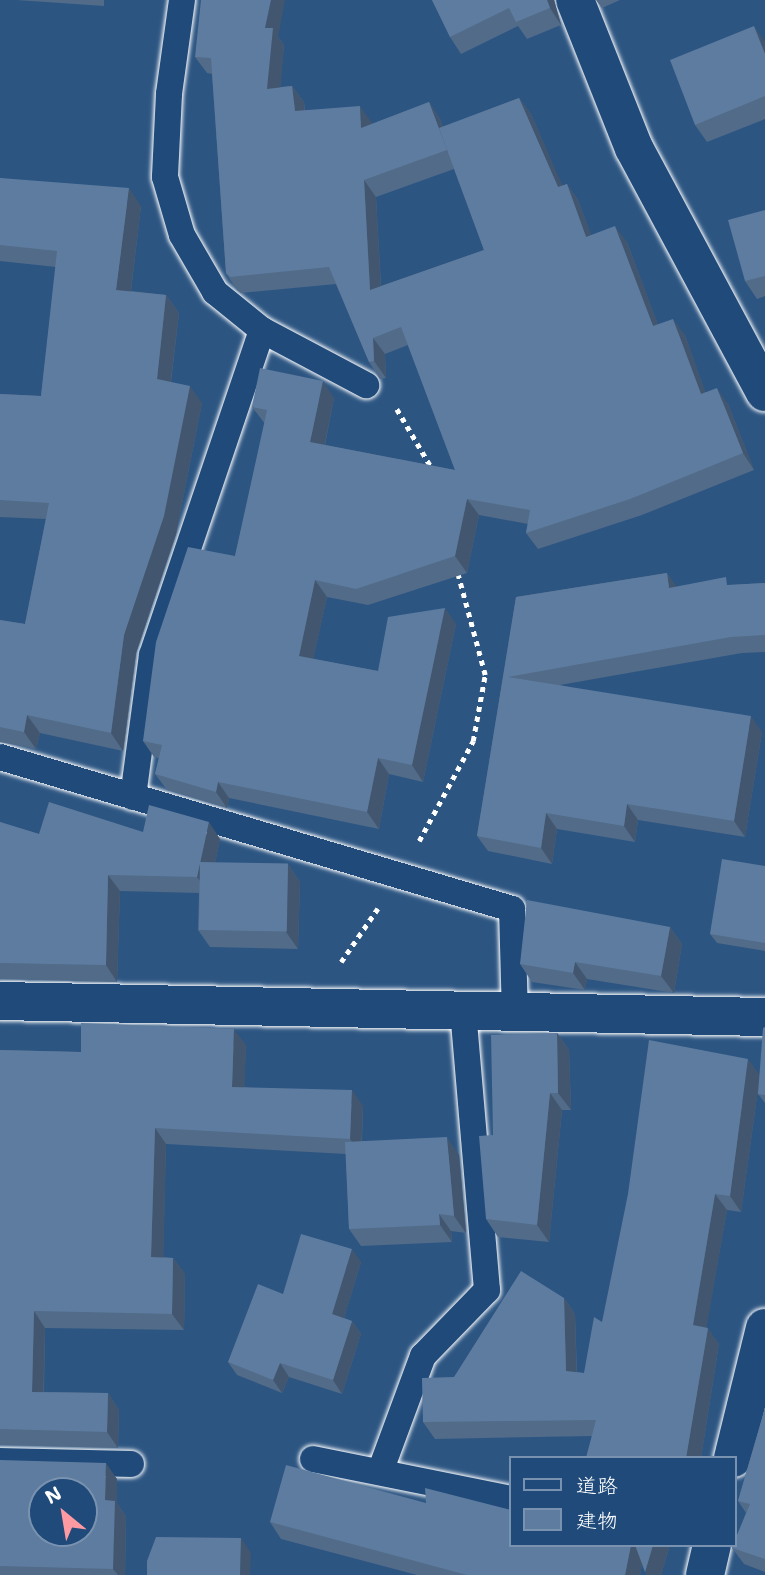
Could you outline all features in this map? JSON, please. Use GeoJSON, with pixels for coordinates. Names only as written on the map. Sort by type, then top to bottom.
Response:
{"type":"FeatureCollection","features":[{"type":"Feature","properties":{"kind":"street"},"geometry":{"type":"LineString","coordinates":[[575,0],[634,148],[765,392]]}},
{"type":"Feature","properties":{"kind":"street"},"geometry":{"type":"LineString","coordinates":[[0,1001],[515,1014],[765,1017]]}},
{"type":"Feature","properties":{"kind":"street"},"geometry":{"type":"LineString","coordinates":[[733,1456],[765,1328]]}},
{"type":"Feature","properties":{"kind":"street"},"geometry":{"type":"LineString","coordinates":[[705,1575],[712,1547]]}},
{"type":"Feature","properties":{"kind":"lane"},"geometry":{"type":"LineString","coordinates":[[182,0],[169,94],[165,177],[183,235],[206,281],[262,330],[366,385]]}},
{"type":"Feature","properties":{"kind":"lane"},"geometry":{"type":"LineString","coordinates":[[133,797],[152,655],[262,330]]}},
{"type":"Feature","properties":{"kind":"lane"},"geometry":{"type":"LineString","coordinates":[[0,757],[512,909],[515,1014]]}},
{"type":"Feature","properties":{"kind":"lane"},"geometry":{"type":"LineString","coordinates":[[380,1472],[423,1356],[487,1290],[463,1012]]}},
{"type":"Feature","properties":{"kind":"lane"},"geometry":{"type":"LineString","coordinates":[[313,1459],[510,1499]]}},
{"type":"Feature","properties":{"kind":"lane"},"geometry":{"type":"LineString","coordinates":[[0,1461],[131,1464]]}},
{"type":"Feature","properties":{"kind":"path"},"geometry":{"type":"LineString","coordinates":[[366,385],[396,407],[431,460],[434,473]]}},
{"type":"Feature","properties":{"kind":"path"},"geometry":{"type":"LineString","coordinates":[[309,1009],[400,875],[473,741],[485,675],[455,564]]}},
{"type":"Feature","properties":{"kind":"building"},"geometry":{"type":"Polygon","coordinates":[[[201,0],[271,0],[265,28],[273,28],[267,89],[292,86],[295,111],[360,106],[361,128],[429,102],[447,150],[364,180],[370,290],[484,250],[439,128],[519,98],[558,187],[567,184],[586,237],[615,226],[653,326],[673,319],[701,394],[717,388],[743,453],[630,499],[526,533],[530,510],[467,499],[455,556],[356,589],[315,580],[299,656],[378,671],[388,617],[445,608],[412,765],[378,758],[367,812],[218,782],[216,792],[155,774],[162,745],[143,741],[156,642],[188,547],[235,556],[267,410],[252,407],[260,368],[323,381],[310,442],[455,470],[401,327],[373,338],[374,361],[369,362],[329,267],[230,277],[226,273],[211,58],[195,57],[201,0]]]}},
{"type":"Feature","properties":{"kind":"building"},"geometry":{"type":"Polygon","coordinates":[[[432,0],[547,0],[550,8],[516,22],[509,8],[450,37],[432,0]]]}},
{"type":"Feature","properties":{"kind":"building"},"geometry":{"type":"Polygon","coordinates":[[[754,26],[765,54],[765,96],[695,125],[670,60],[754,26]]]}},
{"type":"Feature","properties":{"kind":"building"},"geometry":{"type":"Polygon","coordinates":[[[0,178],[129,188],[116,290],[166,295],[157,379],[190,386],[164,516],[124,635],[111,733],[27,715],[24,732],[0,727],[0,620],[25,624],[49,503],[0,500],[0,394],[41,396],[57,251],[0,245],[0,178]]]}},
{"type":"Feature","properties":{"kind":"building"},"geometry":{"type":"Polygon","coordinates":[[[765,210],[765,276],[745,281],[728,220],[765,210]]]}},
{"type":"Feature","properties":{"kind":"building"},"geometry":{"type":"Polygon","coordinates":[[[667,573],[669,588],[726,577],[727,585],[765,583],[765,635],[731,637],[508,677],[751,716],[734,821],[627,804],[624,826],[546,813],[541,848],[477,836],[516,597],[667,573]]]}},
{"type":"Feature","properties":{"kind":"building"},"geometry":{"type":"Polygon","coordinates":[[[49,802],[143,832],[149,805],[209,822],[197,877],[108,875],[106,965],[0,963],[0,822],[39,834],[49,802]]]}},
{"type":"Feature","properties":{"kind":"building"},"geometry":{"type":"Polygon","coordinates":[[[722,859],[765,866],[765,943],[710,934],[722,859]]]}},
{"type":"Feature","properties":{"kind":"building"},"geometry":{"type":"Polygon","coordinates":[[[200,862],[288,864],[287,932],[199,930],[200,862]]]}},
{"type":"Feature","properties":{"kind":"building"},"geometry":{"type":"Polygon","coordinates":[[[527,900],[670,927],[661,976],[575,962],[573,973],[520,964],[527,900]]]}},
{"type":"Feature","properties":{"kind":"building"},"geometry":{"type":"Polygon","coordinates":[[[81,1023],[234,1029],[232,1087],[352,1090],[350,1139],[155,1128],[151,1257],[173,1258],[172,1314],[34,1311],[32,1392],[108,1393],[107,1432],[0,1429],[0,1050],[81,1052],[81,1023]]]}},
{"type":"Feature","properties":{"kind":"building"},"geometry":{"type":"Polygon","coordinates":[[[765,1027],[765,1095],[758,1094],[765,1027]]]}},
{"type":"Feature","properties":{"kind":"building"},"geometry":{"type":"Polygon","coordinates":[[[557,1033],[558,1093],[550,1093],[537,1225],[486,1219],[479,1136],[493,1135],[491,1035],[557,1033]]]}},
{"type":"Feature","properties":{"kind":"building"},"geometry":{"type":"Polygon","coordinates":[[[649,1040],[748,1059],[730,1196],[715,1194],[693,1325],[708,1328],[686,1456],[587,1456],[596,1420],[423,1422],[422,1378],[454,1377],[521,1271],[564,1298],[566,1371],[584,1373],[594,1317],[602,1322],[628,1194],[649,1040]]]}},
{"type":"Feature","properties":{"kind":"building"},"geometry":{"type":"Polygon","coordinates":[[[447,1137],[454,1216],[439,1214],[440,1225],[349,1229],[345,1142],[447,1137]]]}},
{"type":"Feature","properties":{"kind":"building"},"geometry":{"type":"Polygon","coordinates":[[[301,1234],[352,1249],[332,1314],[352,1321],[333,1380],[280,1363],[273,1380],[228,1362],[258,1284],[283,1294],[301,1234]]]}},
{"type":"Feature","properties":{"kind":"building"},"geometry":{"type":"Polygon","coordinates":[[[765,1408],[765,1559],[732,1548],[737,1547],[737,1535],[750,1504],[738,1501],[765,1408]]]}},
{"type":"Feature","properties":{"kind":"building"},"geometry":{"type":"Polygon","coordinates":[[[0,1460],[106,1463],[105,1500],[115,1501],[113,1569],[0,1566],[0,1460]]]}},
{"type":"Feature","properties":{"kind":"building"},"geometry":{"type":"Polygon","coordinates":[[[286,1465],[426,1503],[425,1488],[510,1510],[510,1547],[631,1547],[625,1575],[467,1575],[270,1522],[286,1465]]]}},
{"type":"Feature","properties":{"kind":"building"},"geometry":{"type":"Polygon","coordinates":[[[156,1537],[241,1538],[240,1575],[147,1575],[147,1561],[156,1537]]]}},
{"type":"Feature","properties":{"kind":"building"},"geometry":{"type":"Polygon","coordinates":[[[636,1547],[652,1547],[645,1572],[636,1547]]]}}]}
